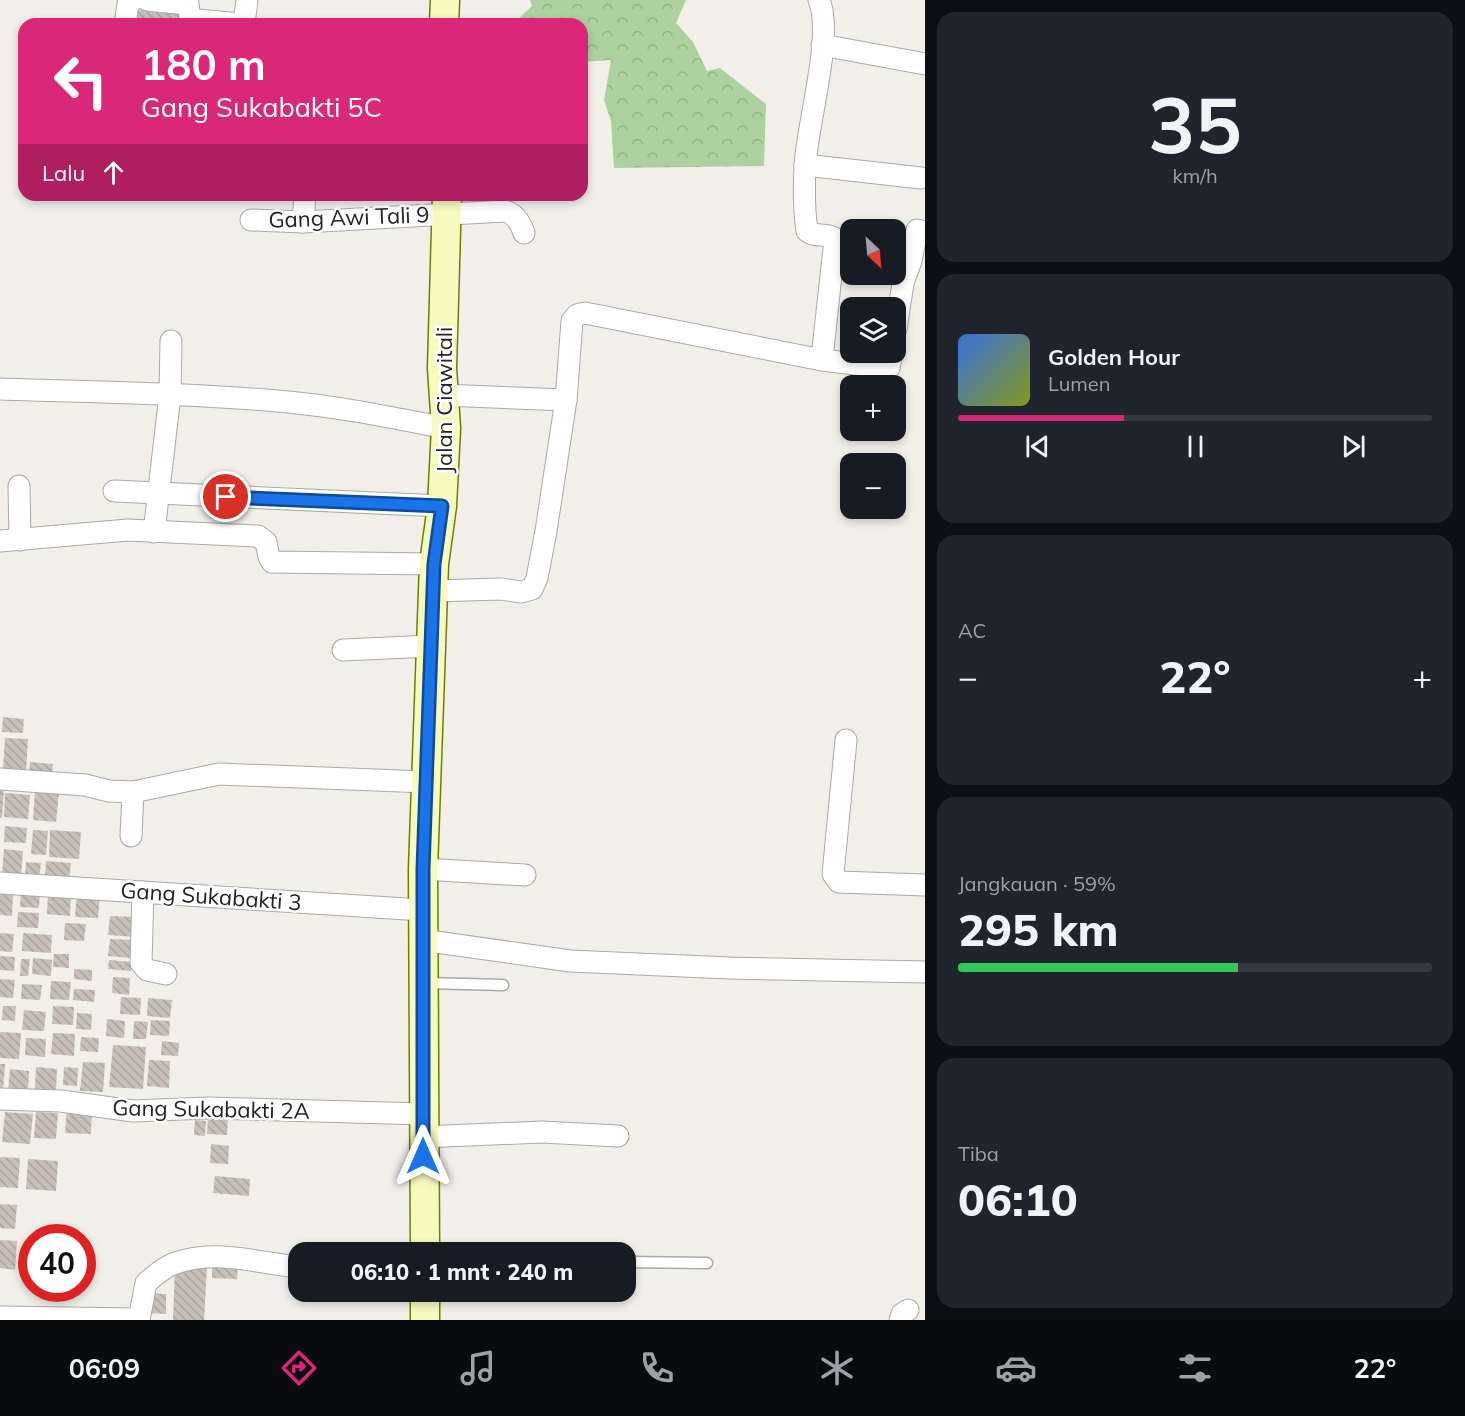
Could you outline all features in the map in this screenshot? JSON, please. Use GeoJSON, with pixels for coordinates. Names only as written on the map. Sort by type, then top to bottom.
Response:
{"type":"FeatureCollection","features":[{"type":"Feature","properties":{"kind":"street"},"geometry":{"type":"LineString","coordinates":[[126,18],[128,4],[133,0]]}},
{"type":"Feature","properties":{"kind":"street"},"geometry":{"type":"LineString","coordinates":[[147,0],[188,3],[190,18]]}},
{"type":"Feature","properties":{"kind":"street"},"geometry":{"type":"LineString","coordinates":[[243,18],[247,0]]}},
{"type":"Feature","properties":{"kind":"street"},"geometry":{"type":"LineString","coordinates":[[444,18],[445,0]]}},
{"type":"Feature","properties":{"kind":"street"},"geometry":{"type":"LineString","coordinates":[[819,0],[824,11],[822,45],[805,165],[807,231],[810,234],[832,236],[836,239],[823,349]]}},
{"type":"Feature","properties":{"kind":"street"},"geometry":{"type":"LineString","coordinates":[[822,45],[925,64]]}},
{"type":"Feature","properties":{"kind":"street"},"geometry":{"type":"LineString","coordinates":[[805,165],[921,178]]}},
{"type":"Feature","properties":{"kind":"street"},"geometry":{"type":"LineString","coordinates":[[303,222],[305,201]]}},
{"type":"Feature","properties":{"kind":"street","name":"Gang Awi Tali 9"},"geometry":{"type":"LineString","coordinates":[[251,220],[303,222],[446,205],[509,212],[519,220],[524,233]]}},
{"type":"Feature","properties":{"kind":"street","name":"Jalan Ciawitali"},"geometry":{"type":"LineString","coordinates":[[425,1242],[422,910],[433,577],[442,506],[446,428],[442,395],[446,205]]}},
{"type":"Feature","properties":{"kind":"street"},"geometry":{"type":"LineString","coordinates":[[901,297],[917,230],[925,232]]}},
{"type":"Feature","properties":{"kind":"street"},"geometry":{"type":"LineString","coordinates":[[19,486],[10,540],[128,530],[258,536],[266,542],[272,562],[433,577],[521,592],[532,589],[537,578],[566,400],[572,321],[577,315],[585,313],[840,363]]}},
{"type":"Feature","properties":{"kind":"street"},"geometry":{"type":"LineString","coordinates":[[154,532],[170,395],[171,341]]}},
{"type":"Feature","properties":{"kind":"street"},"geometry":{"type":"LineString","coordinates":[[842,363],[889,368],[890,363]]}},
{"type":"Feature","properties":{"kind":"street"},"geometry":{"type":"LineString","coordinates":[[0,389],[289,402],[446,428]]}},
{"type":"Feature","properties":{"kind":"street"},"geometry":{"type":"LineString","coordinates":[[442,395],[566,400]]}},
{"type":"Feature","properties":{"kind":"street"},"geometry":{"type":"LineString","coordinates":[[114,491],[442,506]]}},
{"type":"Feature","properties":{"kind":"street"},"geometry":{"type":"LineString","coordinates":[[343,650],[431,646]]}},
{"type":"Feature","properties":{"kind":"street"},"geometry":{"type":"LineString","coordinates":[[846,740],[833,874],[835,879],[839,882],[925,885]]}},
{"type":"Feature","properties":{"kind":"street"},"geometry":{"type":"LineString","coordinates":[[0,779],[85,785],[109,791],[133,792],[219,774],[426,783]]}},
{"type":"Feature","properties":{"kind":"street"},"geometry":{"type":"LineString","coordinates":[[131,836],[133,792]]}},
{"type":"Feature","properties":{"kind":"street"},"geometry":{"type":"LineString","coordinates":[[423,869],[525,875]]}},
{"type":"Feature","properties":{"kind":"street","name":"Gang Sukabakti 3"},"geometry":{"type":"LineString","coordinates":[[0,883],[422,910]]}},
{"type":"Feature","properties":{"kind":"street"},"geometry":{"type":"LineString","coordinates":[[143,892],[141,963],[147,970],[166,974]]}},
{"type":"Feature","properties":{"kind":"street"},"geometry":{"type":"LineString","coordinates":[[422,940],[570,961],[729,969],[925,972]]}},
{"type":"Feature","properties":{"kind":"street","name":"Gang Sukabakti 2A"},"geometry":{"type":"LineString","coordinates":[[0,1099],[61,1101],[133,1111],[208,1108],[423,1125],[618,1136]]}},
{"type":"Feature","properties":{"kind":"street"},"geometry":{"type":"LineString","coordinates":[[0,1317],[139,1320],[146,1283],[171,1265],[211,1257],[234,1257],[288,1265]]}},
{"type":"Feature","properties":{"kind":"lane"},"geometry":{"type":"LineString","coordinates":[[423,983],[503,985]]}},
{"type":"Feature","properties":{"kind":"lane"},"geometry":{"type":"LineString","coordinates":[[636,1262],[707,1263]]}},
{"type":"Feature","properties":{"kind":"green space"},"geometry":{"type":"Polygon","coordinates":[[[530,0],[686,0],[676,23],[693,42],[707,71],[720,68],[766,104],[764,166],[614,168],[611,121],[604,100],[611,60],[588,62],[588,18],[519,18],[532,6],[530,0]]]}},
{"type":"Feature","properties":{"kind":"building"},"geometry":{"type":"Polygon","coordinates":[[[138,10],[182,13],[182,18],[137,18],[138,10]]]}},
{"type":"Feature","properties":{"kind":"building"},"geometry":{"type":"Polygon","coordinates":[[[3,717],[24,719],[23,733],[2,732],[3,717]]]}},
{"type":"Feature","properties":{"kind":"building"},"geometry":{"type":"Polygon","coordinates":[[[5,738],[28,739],[26,771],[3,770],[5,738]]]}},
{"type":"Feature","properties":{"kind":"building"},"geometry":{"type":"Polygon","coordinates":[[[30,762],[53,764],[52,781],[29,780],[30,762]]]}},
{"type":"Feature","properties":{"kind":"building"},"geometry":{"type":"Polygon","coordinates":[[[0,788],[4,789],[2,818],[0,818],[0,788]]]}},
{"type":"Feature","properties":{"kind":"building"},"geometry":{"type":"Polygon","coordinates":[[[35,791],[59,793],[56,822],[33,820],[35,791]]]}},
{"type":"Feature","properties":{"kind":"building"},"geometry":{"type":"Polygon","coordinates":[[[5,793],[30,795],[28,819],[4,817],[5,793]]]}},
{"type":"Feature","properties":{"kind":"building"},"geometry":{"type":"Polygon","coordinates":[[[5,826],[27,828],[26,843],[4,842],[5,826]]]}},
{"type":"Feature","properties":{"kind":"building"},"geometry":{"type":"Polygon","coordinates":[[[33,830],[48,831],[46,855],[31,854],[33,830]]]}},
{"type":"Feature","properties":{"kind":"building"},"geometry":{"type":"Polygon","coordinates":[[[50,830],[81,832],[79,859],[49,857],[50,830]]]}},
{"type":"Feature","properties":{"kind":"building"},"geometry":{"type":"Polygon","coordinates":[[[4,849],[23,851],[21,876],[2,874],[4,849]]]}},
{"type":"Feature","properties":{"kind":"building"},"geometry":{"type":"Polygon","coordinates":[[[46,861],[71,863],[69,879],[45,878],[46,861]]]}},
{"type":"Feature","properties":{"kind":"building"},"geometry":{"type":"Polygon","coordinates":[[[26,862],[41,863],[39,880],[25,878],[26,862]]]}},
{"type":"Feature","properties":{"kind":"building"},"geometry":{"type":"Polygon","coordinates":[[[21,890],[40,891],[39,908],[20,907],[21,890]]]}},
{"type":"Feature","properties":{"kind":"building"},"geometry":{"type":"Polygon","coordinates":[[[0,891],[13,892],[12,916],[0,915],[0,891]]]}},
{"type":"Feature","properties":{"kind":"building"},"geometry":{"type":"Polygon","coordinates":[[[48,891],[71,893],[70,916],[47,914],[48,891]]]}},
{"type":"Feature","properties":{"kind":"building"},"geometry":{"type":"Polygon","coordinates":[[[77,893],[100,895],[98,918],[75,917],[77,893]]]}},
{"type":"Feature","properties":{"kind":"building"},"geometry":{"type":"Polygon","coordinates":[[[18,912],[39,913],[38,928],[17,927],[18,912]]]}},
{"type":"Feature","properties":{"kind":"building"},"geometry":{"type":"Polygon","coordinates":[[[110,916],[137,917],[136,937],[108,935],[110,916]]]}},
{"type":"Feature","properties":{"kind":"building"},"geometry":{"type":"Polygon","coordinates":[[[65,923],[86,924],[84,941],[64,940],[65,923]]]}},
{"type":"Feature","properties":{"kind":"building"},"geometry":{"type":"Polygon","coordinates":[[[0,933],[14,934],[12,952],[0,951],[0,933]]]}},
{"type":"Feature","properties":{"kind":"building"},"geometry":{"type":"Polygon","coordinates":[[[23,933],[52,935],[51,953],[22,951],[23,933]]]}},
{"type":"Feature","properties":{"kind":"building"},"geometry":{"type":"Polygon","coordinates":[[[110,939],[133,940],[131,958],[108,956],[110,939]]]}},
{"type":"Feature","properties":{"kind":"building"},"geometry":{"type":"Polygon","coordinates":[[[54,954],[69,954],[69,968],[53,967],[54,954]]]}},
{"type":"Feature","properties":{"kind":"building"},"geometry":{"type":"Polygon","coordinates":[[[0,956],[15,957],[14,971],[0,970],[0,956]]]}},
{"type":"Feature","properties":{"kind":"building"},"geometry":{"type":"Polygon","coordinates":[[[33,958],[52,960],[51,976],[32,974],[33,958]]]}},
{"type":"Feature","properties":{"kind":"building"},"geometry":{"type":"Polygon","coordinates":[[[21,959],[30,959],[28,976],[20,976],[21,959]]]}},
{"type":"Feature","properties":{"kind":"building"},"geometry":{"type":"Polygon","coordinates":[[[109,960],[131,962],[131,971],[108,969],[109,960]]]}},
{"type":"Feature","properties":{"kind":"building"},"geometry":{"type":"Polygon","coordinates":[[[74,969],[92,970],[92,981],[74,979],[74,969]]]}},
{"type":"Feature","properties":{"kind":"building"},"geometry":{"type":"Polygon","coordinates":[[[113,977],[130,978],[129,995],[112,993],[113,977]]]}},
{"type":"Feature","properties":{"kind":"building"},"geometry":{"type":"Polygon","coordinates":[[[0,979],[15,980],[13,998],[0,997],[0,979]]]}},
{"type":"Feature","properties":{"kind":"building"},"geometry":{"type":"Polygon","coordinates":[[[51,981],[71,982],[69,1000],[50,999],[51,981]]]}},
{"type":"Feature","properties":{"kind":"building"},"geometry":{"type":"Polygon","coordinates":[[[22,984],[42,985],[40,1000],[21,999],[22,984]]]}},
{"type":"Feature","properties":{"kind":"building"},"geometry":{"type":"Polygon","coordinates":[[[74,989],[95,990],[94,1002],[73,1000],[74,989]]]}},
{"type":"Feature","properties":{"kind":"building"},"geometry":{"type":"Polygon","coordinates":[[[121,997],[141,998],[140,1015],[120,1014],[121,997]]]}},
{"type":"Feature","properties":{"kind":"building"},"geometry":{"type":"Polygon","coordinates":[[[148,998],[172,1000],[170,1018],[147,1016],[148,998]]]}},
{"type":"Feature","properties":{"kind":"building"},"geometry":{"type":"Polygon","coordinates":[[[3,1006],[16,1006],[15,1021],[2,1020],[3,1006]]]}},
{"type":"Feature","properties":{"kind":"building"},"geometry":{"type":"Polygon","coordinates":[[[53,1006],[74,1007],[73,1025],[52,1024],[53,1006]]]}},
{"type":"Feature","properties":{"kind":"building"},"geometry":{"type":"Polygon","coordinates":[[[24,1010],[46,1012],[44,1031],[22,1030],[24,1010]]]}},
{"type":"Feature","properties":{"kind":"building"},"geometry":{"type":"Polygon","coordinates":[[[77,1013],[92,1014],[91,1030],[76,1029],[77,1013]]]}},
{"type":"Feature","properties":{"kind":"building"},"geometry":{"type":"Polygon","coordinates":[[[107,1019],[125,1021],[124,1038],[106,1036],[107,1019]]]}},
{"type":"Feature","properties":{"kind":"building"},"geometry":{"type":"Polygon","coordinates":[[[151,1020],[170,1021],[169,1036],[150,1035],[151,1020]]]}},
{"type":"Feature","properties":{"kind":"building"},"geometry":{"type":"Polygon","coordinates":[[[134,1021],[148,1022],[146,1039],[133,1039],[134,1021]]]}},
{"type":"Feature","properties":{"kind":"building"},"geometry":{"type":"Polygon","coordinates":[[[0,1032],[21,1033],[19,1059],[0,1058],[0,1032]]]}},
{"type":"Feature","properties":{"kind":"building"},"geometry":{"type":"Polygon","coordinates":[[[53,1033],[75,1034],[74,1056],[51,1054],[53,1033]]]}},
{"type":"Feature","properties":{"kind":"building"},"geometry":{"type":"Polygon","coordinates":[[[81,1037],[99,1038],[98,1052],[80,1051],[81,1037]]]}},
{"type":"Feature","properties":{"kind":"building"},"geometry":{"type":"Polygon","coordinates":[[[26,1038],[46,1039],[45,1057],[25,1055],[26,1038]]]}},
{"type":"Feature","properties":{"kind":"building"},"geometry":{"type":"Polygon","coordinates":[[[162,1041],[179,1043],[178,1056],[161,1055],[162,1041]]]}},
{"type":"Feature","properties":{"kind":"building"},"geometry":{"type":"Polygon","coordinates":[[[113,1045],[146,1047],[143,1089],[109,1087],[113,1045]]]}},
{"type":"Feature","properties":{"kind":"building"},"geometry":{"type":"Polygon","coordinates":[[[149,1060],[170,1061],[169,1088],[147,1086],[149,1060]]]}},
{"type":"Feature","properties":{"kind":"building"},"geometry":{"type":"Polygon","coordinates":[[[83,1062],[105,1063],[103,1092],[80,1091],[83,1062]]]}},
{"type":"Feature","properties":{"kind":"building"},"geometry":{"type":"Polygon","coordinates":[[[0,1064],[5,1064],[3,1091],[0,1091],[0,1064]]]}},
{"type":"Feature","properties":{"kind":"building"},"geometry":{"type":"Polygon","coordinates":[[[36,1067],[57,1069],[56,1090],[35,1089],[36,1067]]]}},
{"type":"Feature","properties":{"kind":"building"},"geometry":{"type":"Polygon","coordinates":[[[64,1067],[78,1068],[77,1086],[63,1085],[64,1067]]]}},
{"type":"Feature","properties":{"kind":"building"},"geometry":{"type":"Polygon","coordinates":[[[10,1069],[29,1071],[28,1093],[8,1092],[10,1069]]]}},
{"type":"Feature","properties":{"kind":"building"},"geometry":{"type":"Polygon","coordinates":[[[67,1109],[92,1110],[91,1134],[65,1133],[67,1109]]]}},
{"type":"Feature","properties":{"kind":"building"},"geometry":{"type":"Polygon","coordinates":[[[5,1112],[33,1114],[30,1144],[2,1142],[5,1112]]]}},
{"type":"Feature","properties":{"kind":"building"},"geometry":{"type":"Polygon","coordinates":[[[36,1112],[58,1113],[56,1139],[34,1138],[36,1112]]]}},
{"type":"Feature","properties":{"kind":"building"},"geometry":{"type":"Polygon","coordinates":[[[208,1115],[228,1117],[227,1135],[207,1134],[208,1115]]]}},
{"type":"Feature","properties":{"kind":"building"},"geometry":{"type":"Polygon","coordinates":[[[195,1120],[206,1121],[205,1136],[194,1135],[195,1120]]]}},
{"type":"Feature","properties":{"kind":"building"},"geometry":{"type":"Polygon","coordinates":[[[211,1144],[229,1146],[228,1164],[210,1163],[211,1144]]]}},
{"type":"Feature","properties":{"kind":"building"},"geometry":{"type":"Polygon","coordinates":[[[0,1157],[20,1158],[18,1188],[0,1187],[0,1157]]]}},
{"type":"Feature","properties":{"kind":"building"},"geometry":{"type":"Polygon","coordinates":[[[28,1159],[58,1161],[56,1191],[26,1189],[28,1159]]]}},
{"type":"Feature","properties":{"kind":"building"},"geometry":{"type":"Polygon","coordinates":[[[215,1176],[250,1179],[249,1196],[213,1193],[215,1176]]]}},
{"type":"Feature","properties":{"kind":"building"},"geometry":{"type":"Polygon","coordinates":[[[0,1204],[17,1205],[15,1229],[0,1228],[0,1204]]]}},
{"type":"Feature","properties":{"kind":"building"},"geometry":{"type":"Polygon","coordinates":[[[0,1240],[17,1241],[15,1270],[0,1268],[0,1240]]]}},
{"type":"Feature","properties":{"kind":"building"},"geometry":{"type":"Polygon","coordinates":[[[212,1261],[238,1262],[237,1279],[212,1278],[212,1261]]]}},
{"type":"Feature","properties":{"kind":"building"},"geometry":{"type":"Polygon","coordinates":[[[175,1266],[207,1267],[204,1320],[173,1320],[175,1266]]]}},
{"type":"Feature","properties":{"kind":"building"},"geometry":{"type":"Polygon","coordinates":[[[147,1293],[166,1294],[166,1314],[147,1313],[147,1293]]]}},
{"type":"Feature","properties":{"kind":"route"},"geometry":{"type":"LineString","coordinates":[[226,497],[442,506],[434,564],[423,869],[423,1156]]}}]}
